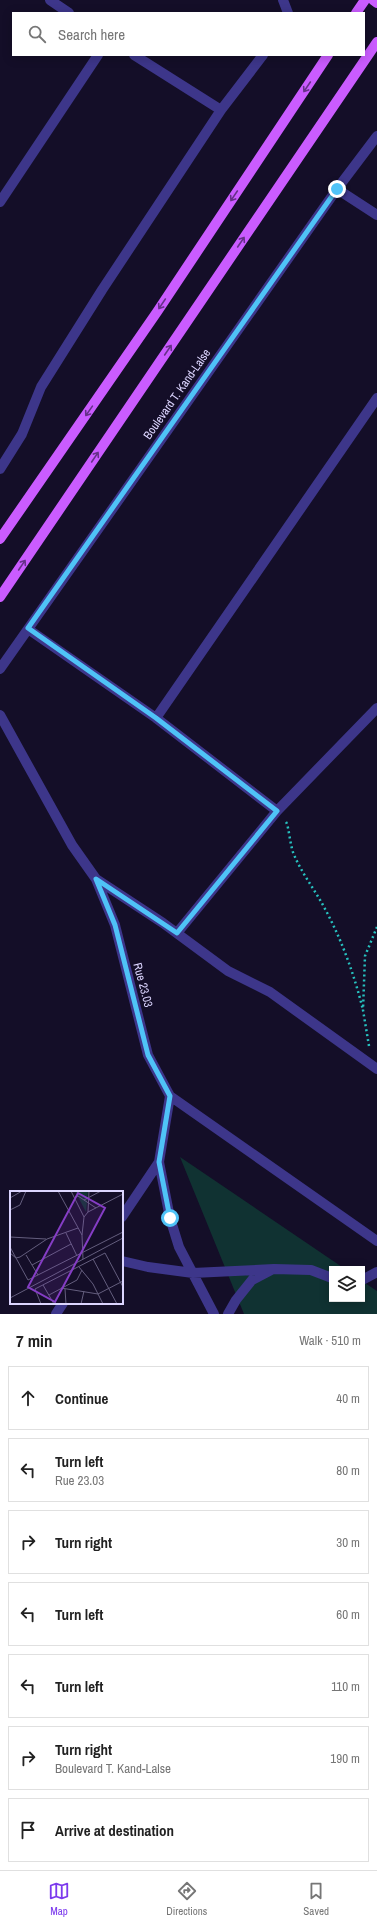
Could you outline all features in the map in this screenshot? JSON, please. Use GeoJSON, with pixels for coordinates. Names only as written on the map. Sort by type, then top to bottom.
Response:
{"type":"FeatureCollection","features":[{"type":"Feature","properties":{"kind":"main road"},"geometry":{"type":"LineString","coordinates":[[357,12],[365,0]]}},
{"type":"Feature","properties":{"kind":"main road"},"geometry":{"type":"LineString","coordinates":[[373,0],[377,3]]}},
{"type":"Feature","properties":{"kind":"main road"},"geometry":{"type":"LineString","coordinates":[[0,597],[377,42]]}},
{"type":"Feature","properties":{"kind":"main road"},"geometry":{"type":"LineString","coordinates":[[0,539],[157,312],[327,56]]}},
{"type":"Feature","properties":{"kind":"street"},"geometry":{"type":"LineString","coordinates":[[50,0],[68,12]]}},
{"type":"Feature","properties":{"kind":"street"},"geometry":{"type":"LineString","coordinates":[[283,0],[288,12]]}},
{"type":"Feature","properties":{"kind":"street"},"geometry":{"type":"LineString","coordinates":[[0,202],[97,56]]}},
{"type":"Feature","properties":{"kind":"street"},"geometry":{"type":"LineString","coordinates":[[136,56],[221,110]]}},
{"type":"Feature","properties":{"kind":"street"},"geometry":{"type":"LineString","coordinates":[[0,469],[22,434],[41,387],[102,290],[221,110],[262,56]]}},
{"type":"Feature","properties":{"kind":"street","name":"Boulevard T. Kand-Lalse"},"geometry":{"type":"LineString","coordinates":[[0,668],[337,189],[377,136]]}},
{"type":"Feature","properties":{"kind":"street"},"geometry":{"type":"LineString","coordinates":[[0,188],[13,182]]}},
{"type":"Feature","properties":{"kind":"street"},"geometry":{"type":"LineString","coordinates":[[337,189],[377,215]]}},
{"type":"Feature","properties":{"kind":"street"},"geometry":{"type":"LineString","coordinates":[[156,718],[377,398]]}},
{"type":"Feature","properties":{"kind":"street"},"geometry":{"type":"LineString","coordinates":[[28,628],[156,718],[277,811]]}},
{"type":"Feature","properties":{"kind":"street"},"geometry":{"type":"LineString","coordinates":[[177,933],[277,811],[377,708]]}},
{"type":"Feature","properties":{"kind":"street"},"geometry":{"type":"LineString","coordinates":[[0,715],[72,845],[96,879],[177,933],[228,971],[270,992],[376,1068]]}},
{"type":"Feature","properties":{"kind":"street","name":"Rue 23.03"},"geometry":{"type":"LineString","coordinates":[[96,879],[115,925],[148,1055],[170,1096]]}},
{"type":"Feature","properties":{"kind":"street"},"geometry":{"type":"LineString","coordinates":[[214,1314],[179,1247],[170,1218],[159,1162],[170,1096],[377,1241]]}},
{"type":"Feature","properties":{"kind":"street"},"geometry":{"type":"LineString","coordinates":[[123,1216],[159,1162]]}},
{"type":"Feature","properties":{"kind":"street"},"geometry":{"type":"LineString","coordinates":[[123,1261],[148,1267],[193,1273],[274,1269],[311,1270],[329,1277]]}},
{"type":"Feature","properties":{"kind":"street"},"geometry":{"type":"LineString","coordinates":[[228,1314],[236,1300],[252,1280],[274,1269]]}},
{"type":"Feature","properties":{"kind":"street"},"geometry":{"type":"LineString","coordinates":[[365,1278],[377,1272]]}},
{"type":"Feature","properties":{"kind":"street"},"geometry":{"type":"LineString","coordinates":[[56,1314],[62,1304]]}},
{"type":"Feature","properties":{"kind":"path"},"geometry":{"type":"LineString","coordinates":[[277,811],[287,824],[288,835],[295,858],[324,907],[355,977],[376,1068]]}},
{"type":"Feature","properties":{"kind":"path"},"geometry":{"type":"LineString","coordinates":[[363,1010],[365,956],[377,927]]}},
{"type":"Feature","properties":{"kind":"green space"},"geometry":{"type":"Polygon","coordinates":[[[180,1157],[341,1266],[329,1266],[329,1302],[365,1302],[365,1283],[377,1291],[377,1314],[244,1314],[180,1157]]]}},
{"type":"Feature","properties":{"kind":"route"},"geometry":{"type":"LineString","coordinates":[[170,1218],[166,1191],[159,1162],[170,1096],[148,1055],[115,925],[96,879],[177,933],[227,874],[277,811],[156,718],[28,628],[337,189]]}}]}
